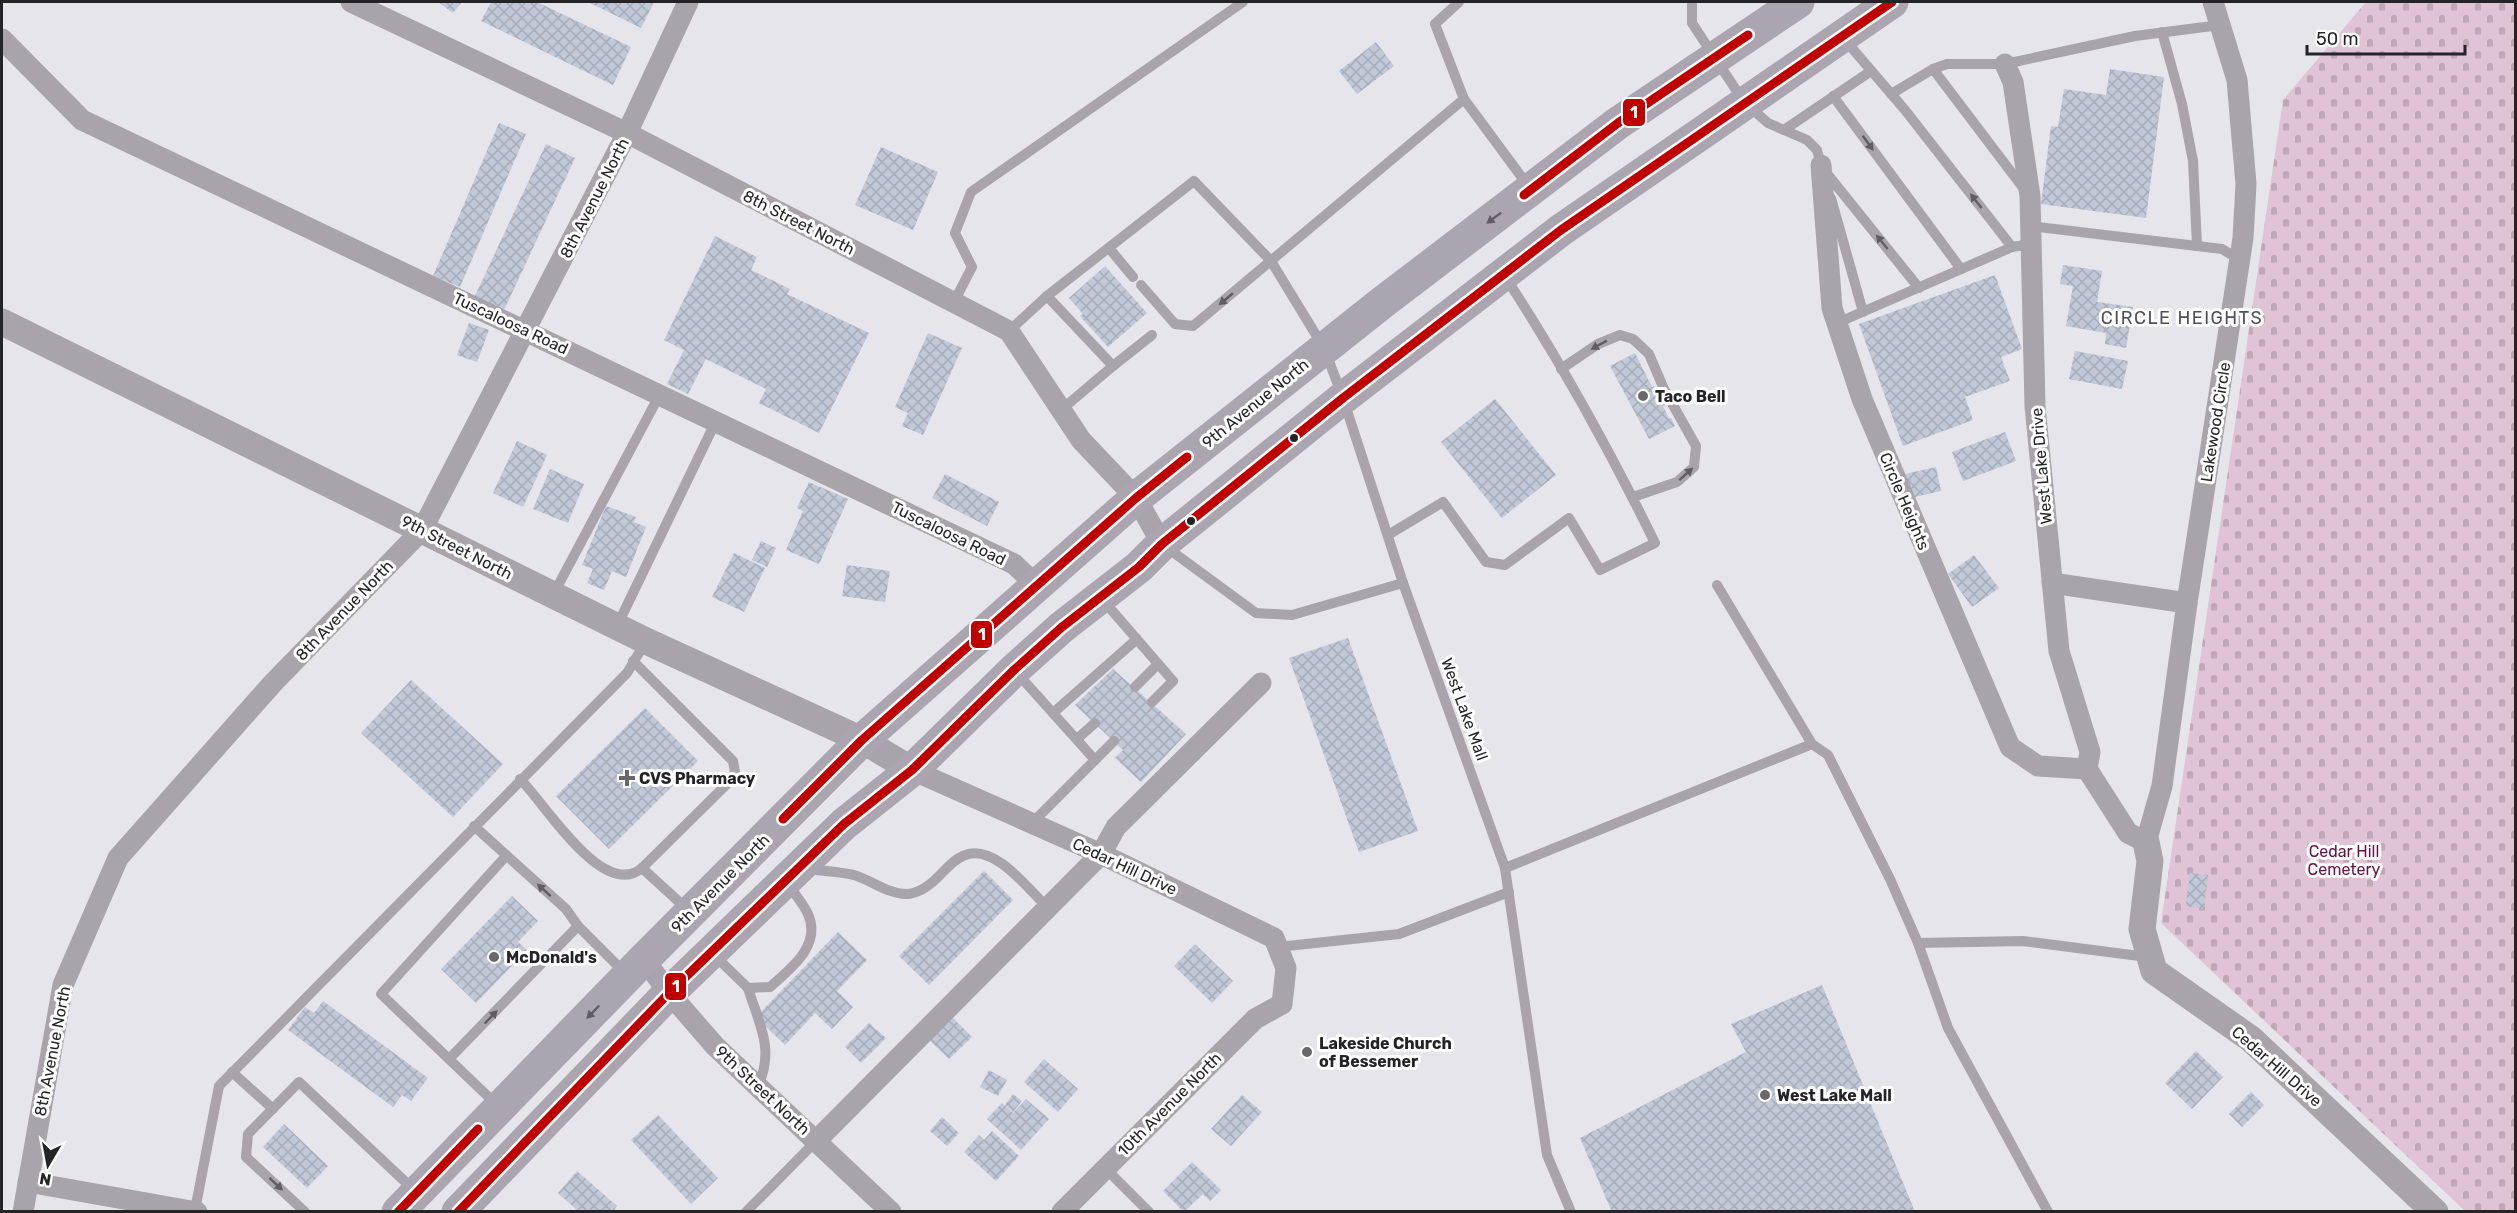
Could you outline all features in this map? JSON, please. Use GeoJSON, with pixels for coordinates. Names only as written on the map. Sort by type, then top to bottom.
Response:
{"type":"FeatureCollection","features":[{"type":"Feature","properties":{"kind":"main road","name":"9th Avenue North"},"geometry":{"type":"LineString","coordinates":[[408,1202],[690,912],[862,740],[1136,498],[1324,348],[1618,123],[1798,2]]}},
{"type":"Feature","properties":{"kind":"main road"},"geometry":{"type":"LineString","coordinates":[[458,1212],[669,993],[844,824],[912,770],[1014,670],[1062,627],[1139,567],[1162,544],[1343,398],[1561,230],[1840,35],[1892,2]]}},
{"type":"Feature","properties":{"kind":"street","name":"8th Street North"},"geometry":{"type":"LineString","coordinates":[[351,2],[627,133],[1009,331],[1081,440],[1136,498],[1162,544]]}},
{"type":"Feature","properties":{"kind":"street","name":"8th Avenue North"},"geometry":{"type":"LineString","coordinates":[[23,1212],[63,985],[118,858],[273,683],[422,530],[627,133],[688,2]]}},
{"type":"Feature","properties":{"kind":"street","name":"Lakewood Circle"},"geometry":{"type":"LineString","coordinates":[[2146,842],[2162,786],[2187,603],[2240,260],[2246,184],[2237,80],[2213,2]]}},
{"type":"Feature","properties":{"kind":"street","name":"Tuscaloosa Road"},"geometry":{"type":"LineString","coordinates":[[2,39],[82,120],[527,330],[1014,564],[1036,585]]}},
{"type":"Feature","properties":{"kind":"street","name":"West Lake Drive"},"geometry":{"type":"LineString","coordinates":[[2005,64],[2013,82],[2030,196],[2024,239],[2035,406],[2059,651],[2090,752],[2087,769]]}},
{"type":"Feature","properties":{"kind":"street","name":"Circle Heights"},"geometry":{"type":"LineString","coordinates":[[1821,165],[1832,308],[1862,399],[2010,747],[2038,766],[2087,769]]}},
{"type":"Feature","properties":{"kind":"street","name":"9th Street North"},"geometry":{"type":"LineString","coordinates":[[2,322],[617,627],[640,651],[862,740],[912,770]]}},
{"type":"Feature","properties":{"kind":"street"},"geometry":{"type":"LineString","coordinates":[[2052,583],[2187,603]]}},
{"type":"Feature","properties":{"kind":"street"},"geometry":{"type":"LineString","coordinates":[[817,1140],[1101,854],[1116,827],[1261,683]]}},
{"type":"Feature","properties":{"kind":"street"},"geometry":{"type":"LineString","coordinates":[[2087,769],[2128,833],[2146,842]]}},
{"type":"Feature","properties":{"kind":"street","name":"Cedar Hill Drive"},"geometry":{"type":"LineString","coordinates":[[912,770],[1101,854],[1274,938],[1278,948]]}},
{"type":"Feature","properties":{"kind":"street","name":"Cedar Hill Drive"},"geometry":{"type":"LineString","coordinates":[[2146,842],[2150,861],[2142,929],[2154,971],[2251,1039],[2435,1212]]}},
{"type":"Feature","properties":{"kind":"street","name":"10th Avenue North"},"geometry":{"type":"LineString","coordinates":[[1062,1212],[1255,1018],[1281,1004],[1286,968],[1278,948]]}},
{"type":"Feature","properties":{"kind":"street","name":"9th Street North"},"geometry":{"type":"LineString","coordinates":[[636,968],[669,993],[715,1046],[891,1212]]}},
{"type":"Feature","properties":{"kind":"street"},"geometry":{"type":"LineString","coordinates":[[28,1182],[196,1211]]}},
{"type":"Feature","properties":{"kind":"lane"},"geometry":{"type":"LineString","coordinates":[[954,302],[972,267],[955,233],[971,192],[1243,2]]}},
{"type":"Feature","properties":{"kind":"lane"},"geometry":{"type":"LineString","coordinates":[[1459,2],[1435,24],[1464,99],[1531,190]]}},
{"type":"Feature","properties":{"kind":"lane"},"geometry":{"type":"LineString","coordinates":[[1692,2],[1692,23],[1744,102],[1768,123],[1808,140],[1817,150],[1863,312]]}},
{"type":"Feature","properties":{"kind":"lane"},"geometry":{"type":"LineString","coordinates":[[1891,94],[1933,69],[1947,64],[2005,64],[2162,32],[2220,25]]}},
{"type":"Feature","properties":{"kind":"lane"},"geometry":{"type":"LineString","coordinates":[[2162,32],[2182,104],[2193,161],[2198,246]]}},
{"type":"Feature","properties":{"kind":"lane"},"geometry":{"type":"LineString","coordinates":[[1840,35],[2024,239]]}},
{"type":"Feature","properties":{"kind":"lane"},"geometry":{"type":"LineString","coordinates":[[1933,69],[2030,196]]}},
{"type":"Feature","properties":{"kind":"lane"},"geometry":{"type":"LineString","coordinates":[[1784,130],[1871,70]]}},
{"type":"Feature","properties":{"kind":"lane"},"geometry":{"type":"LineString","coordinates":[[1833,96],[1961,269]]}},
{"type":"Feature","properties":{"kind":"lane"},"geometry":{"type":"LineString","coordinates":[[1009,331],[1047,296],[1110,248],[1175,324],[1193,326],[1464,99]]}},
{"type":"Feature","properties":{"kind":"lane"},"geometry":{"type":"LineString","coordinates":[[1821,165],[1919,288]]}},
{"type":"Feature","properties":{"kind":"lane","name":"West Lake Mall"},"geometry":{"type":"LineString","coordinates":[[1110,248],[1194,181],[1271,261],[1324,348],[1343,398],[1403,583],[1505,868],[1547,1155],[1571,1212]]}},
{"type":"Feature","properties":{"kind":"lane"},"geometry":{"type":"LineString","coordinates":[[1837,323],[2024,239],[2198,246],[2222,249],[2240,260]]}},
{"type":"Feature","properties":{"kind":"lane"},"geometry":{"type":"LineString","coordinates":[[1388,535],[1443,502],[1486,562],[1505,565],[1569,518],[1600,570],[1655,543],[1633,497],[1561,369],[1529,313],[1503,274]]}},
{"type":"Feature","properties":{"kind":"lane"},"geometry":{"type":"LineString","coordinates":[[1047,296],[1113,366]]}},
{"type":"Feature","properties":{"kind":"lane"},"geometry":{"type":"LineString","coordinates":[[1061,410],[1152,334]]}},
{"type":"Feature","properties":{"kind":"lane"},"geometry":{"type":"LineString","coordinates":[[1561,369],[1598,344],[1620,335],[1633,339],[1649,354],[1696,446],[1694,467],[1677,482],[1633,497]]}},
{"type":"Feature","properties":{"kind":"lane"},"geometry":{"type":"LineString","coordinates":[[553,595],[660,394]]}},
{"type":"Feature","properties":{"kind":"lane"},"geometry":{"type":"LineString","coordinates":[[617,627],[717,421]]}},
{"type":"Feature","properties":{"kind":"lane"},"geometry":{"type":"LineString","coordinates":[[1162,544],[1256,613],[1292,615],[1403,583]]}},
{"type":"Feature","properties":{"kind":"lane"},"geometry":{"type":"LineString","coordinates":[[1717,585],[1812,744],[1828,755],[1890,879],[1918,943],[1948,1028],[2048,1212]]}},
{"type":"Feature","properties":{"kind":"lane"},"geometry":{"type":"LineString","coordinates":[[1101,597],[1173,681],[1152,702]]}},
{"type":"Feature","properties":{"kind":"lane"},"geometry":{"type":"LineString","coordinates":[[1053,713],[1137,639]]}},
{"type":"Feature","properties":{"kind":"lane"},"geometry":{"type":"LineString","coordinates":[[196,1211],[219,1086],[520,779],[627,673],[640,651],[725,750],[733,761],[735,772],[728,783],[642,868],[627,876],[612,873],[600,866],[555,821],[533,790],[520,779]]}},
{"type":"Feature","properties":{"kind":"lane"},"geometry":{"type":"LineString","coordinates":[[1135,687],[1158,664]]}},
{"type":"Feature","properties":{"kind":"lane"},"geometry":{"type":"LineString","coordinates":[[1014,670],[1095,760]]}},
{"type":"Feature","properties":{"kind":"lane"},"geometry":{"type":"LineString","coordinates":[[1077,739],[1095,723]]}},
{"type":"Feature","properties":{"kind":"lane"},"geometry":{"type":"LineString","coordinates":[[1032,823],[1114,741]]}},
{"type":"Feature","properties":{"kind":"lane"},"geometry":{"type":"LineString","coordinates":[[1505,868],[1812,744]]}},
{"type":"Feature","properties":{"kind":"lane"},"geometry":{"type":"LineString","coordinates":[[474,826],[566,909],[578,926],[636,968]]}},
{"type":"Feature","properties":{"kind":"lane"},"geometry":{"type":"LineString","coordinates":[[748,988],[770,987],[799,962],[811,939],[809,916],[792,874],[853,875],[891,891],[906,894],[921,891],[962,856],[975,852],[999,861],[1048,908]]}},
{"type":"Feature","properties":{"kind":"lane"},"geometry":{"type":"LineString","coordinates":[[500,1107],[381,994],[506,856]]}},
{"type":"Feature","properties":{"kind":"lane"},"geometry":{"type":"LineString","coordinates":[[642,868],[690,912]]}},
{"type":"Feature","properties":{"kind":"lane"},"geometry":{"type":"LineString","coordinates":[[1278,948],[1399,934],[1509,891]]}},
{"type":"Feature","properties":{"kind":"lane"},"geometry":{"type":"LineString","coordinates":[[450,1058],[578,926]]}},
{"type":"Feature","properties":{"kind":"lane"},"geometry":{"type":"LineString","coordinates":[[1918,943],[2023,941],[2150,957]]}},
{"type":"Feature","properties":{"kind":"lane"},"geometry":{"type":"LineString","coordinates":[[711,953],[748,988],[767,1047],[764,1073],[758,1086]]}},
{"type":"Feature","properties":{"kind":"lane"},"geometry":{"type":"LineString","coordinates":[[232,1072],[273,1109]]}},
{"type":"Feature","properties":{"kind":"lane"},"geometry":{"type":"LineString","coordinates":[[305,1212],[246,1157],[248,1134],[299,1082],[408,1202]]}},
{"type":"Feature","properties":{"kind":"lane"},"geometry":{"type":"LineString","coordinates":[[746,1212],[817,1140]]}},
{"type":"Feature","properties":{"kind":"lane"},"geometry":{"type":"LineString","coordinates":[[1105,1168],[1149,1212]]}},
{"type":"Feature","properties":{"kind":"green space","name":"Cedar Hill Cemetery"},"geometry":{"type":"Polygon","coordinates":[[[2366,2],[2515,2],[2515,1211],[2465,1211],[2161,923],[2283,100],[2366,2]]]}},
{"type":"Feature","properties":{"kind":"building"},"geometry":{"type":"Polygon","coordinates":[[[438,2],[462,2],[453,13],[438,2]]]}},
{"type":"Feature","properties":{"kind":"building"},"geometry":{"type":"Polygon","coordinates":[[[491,2],[537,2],[631,47],[613,85],[481,21],[491,2]]]}},
{"type":"Feature","properties":{"kind":"building"},"geometry":{"type":"Polygon","coordinates":[[[588,2],[654,2],[641,28],[588,2]]]}},
{"type":"Feature","properties":{"kind":"building"},"geometry":{"type":"Polygon","coordinates":[[[1376,42],[1394,66],[1357,94],[1339,71],[1376,42]]]}},
{"type":"Feature","properties":{"kind":"building"},"geometry":{"type":"Polygon","coordinates":[[[2110,69],[2164,77],[2146,218],[2041,204],[2051,126],[2058,127],[2064,89],[2106,95],[2110,69]]]}},
{"type":"Feature","properties":{"kind":"building"},"geometry":{"type":"Polygon","coordinates":[[[499,123],[526,134],[460,287],[433,276],[499,123]]]}},
{"type":"Feature","properties":{"kind":"building"},"geometry":{"type":"Polygon","coordinates":[[[546,144],[575,158],[504,310],[475,296],[546,144]]]}},
{"type":"Feature","properties":{"kind":"building"},"geometry":{"type":"Polygon","coordinates":[[[881,147],[938,172],[913,230],[855,205],[881,147]]]}},
{"type":"Feature","properties":{"kind":"building"},"geometry":{"type":"Polygon","coordinates":[[[715,236],[757,257],[751,270],[790,289],[787,294],[869,333],[819,433],[759,403],[766,389],[706,359],[688,394],[667,384],[684,350],[664,340],[715,236]]]}},
{"type":"Feature","properties":{"kind":"building"},"geometry":{"type":"Polygon","coordinates":[[[2063,265],[2102,271],[2097,302],[2133,307],[2126,348],[2105,344],[2106,333],[2066,326],[2073,286],[2060,284],[2063,265]]]}},
{"type":"Feature","properties":{"kind":"building"},"geometry":{"type":"Polygon","coordinates":[[[1105,266],[1147,313],[1108,347],[1080,316],[1083,314],[1069,298],[1105,266]]]}},
{"type":"Feature","properties":{"kind":"building"},"geometry":{"type":"Polygon","coordinates":[[[1995,275],[2022,349],[2001,357],[2010,381],[1965,397],[1973,420],[1903,446],[1859,324],[1995,275]]]}},
{"type":"Feature","properties":{"kind":"building"},"geometry":{"type":"Polygon","coordinates":[[[469,323],[489,330],[477,362],[457,355],[469,323]]]}},
{"type":"Feature","properties":{"kind":"building"},"geometry":{"type":"Polygon","coordinates":[[[928,333],[962,348],[923,435],[902,426],[908,413],[895,407],[928,333]]]}},
{"type":"Feature","properties":{"kind":"building"},"geometry":{"type":"Polygon","coordinates":[[[2075,351],[2128,361],[2122,389],[2069,379],[2075,351]]]}},
{"type":"Feature","properties":{"kind":"building","name":"Taco Bell"},"geometry":{"type":"Polygon","coordinates":[[[1635,353],[1652,387],[1654,386],[1666,405],[1663,406],[1675,426],[1649,439],[1610,366],[1635,353]]]}},
{"type":"Feature","properties":{"kind":"building"},"geometry":{"type":"Polygon","coordinates":[[[1495,399],[1556,475],[1502,518],[1441,442],[1495,399]]]}},
{"type":"Feature","properties":{"kind":"building"},"geometry":{"type":"Polygon","coordinates":[[[2005,432],[2016,461],[1963,481],[1952,452],[2005,432]]]}},
{"type":"Feature","properties":{"kind":"building"},"geometry":{"type":"Polygon","coordinates":[[[517,441],[547,455],[523,507],[493,493],[517,441]]]}},
{"type":"Feature","properties":{"kind":"building"},"geometry":{"type":"Polygon","coordinates":[[[1936,467],[1941,491],[1906,499],[1901,475],[1936,467]]]}},
{"type":"Feature","properties":{"kind":"building"},"geometry":{"type":"Polygon","coordinates":[[[550,469],[584,484],[568,523],[533,509],[550,469]]]}},
{"type":"Feature","properties":{"kind":"building"},"geometry":{"type":"Polygon","coordinates":[[[945,474],[999,502],[987,526],[932,498],[945,474]]]}},
{"type":"Feature","properties":{"kind":"building"},"geometry":{"type":"Polygon","coordinates":[[[809,482],[848,499],[819,564],[786,550],[803,511],[797,508],[809,482]]]}},
{"type":"Feature","properties":{"kind":"building"},"geometry":{"type":"Polygon","coordinates":[[[606,506],[636,517],[634,522],[646,527],[626,577],[612,571],[604,590],[587,583],[593,569],[582,565],[606,506]]]}},
{"type":"Feature","properties":{"kind":"building"},"geometry":{"type":"Polygon","coordinates":[[[761,541],[776,548],[767,567],[752,560],[761,541]]]}},
{"type":"Feature","properties":{"kind":"building"},"geometry":{"type":"Polygon","coordinates":[[[734,553],[765,568],[744,612],[712,597],[734,553]]]}},
{"type":"Feature","properties":{"kind":"building"},"geometry":{"type":"Polygon","coordinates":[[[1974,555],[1999,588],[1972,607],[1948,574],[1974,555]]]}},
{"type":"Feature","properties":{"kind":"building"},"geometry":{"type":"Polygon","coordinates":[[[847,565],[890,571],[885,602],[842,596],[847,565]]]}},
{"type":"Feature","properties":{"kind":"building"},"geometry":{"type":"Polygon","coordinates":[[[1348,638],[1418,831],[1359,852],[1289,658],[1348,638]]]}},
{"type":"Feature","properties":{"kind":"building"},"geometry":{"type":"Polygon","coordinates":[[[1113,669],[1186,734],[1141,782],[1115,758],[1123,750],[1075,705],[1113,669]]]}},
{"type":"Feature","properties":{"kind":"building"},"geometry":{"type":"Polygon","coordinates":[[[411,680],[503,764],[453,817],[361,733],[411,680]]]}},
{"type":"Feature","properties":{"kind":"building","name":"CVS Pharmacy"},"geometry":{"type":"Polygon","coordinates":[[[645,708],[698,761],[609,849],[556,796],[645,708]]]}},
{"type":"Feature","properties":{"kind":"building"},"geometry":{"type":"Polygon","coordinates":[[[984,871],[1013,900],[929,985],[899,956],[984,871]]]}},
{"type":"Feature","properties":{"kind":"building"},"geometry":{"type":"Polygon","coordinates":[[[2190,873],[2208,875],[2204,909],[2186,906],[2190,873]]]}},
{"type":"Feature","properties":{"kind":"building"},"geometry":{"type":"Polygon","coordinates":[[[512,896],[538,921],[518,942],[527,950],[476,1003],[441,969],[512,896]]]}},
{"type":"Feature","properties":{"kind":"building"},"geometry":{"type":"Polygon","coordinates":[[[838,932],[867,960],[837,991],[853,1007],[832,1029],[815,1013],[785,1045],[756,1017],[838,932]]]}},
{"type":"Feature","properties":{"kind":"building"},"geometry":{"type":"Polygon","coordinates":[[[1195,944],[1233,981],[1212,1003],[1174,966],[1195,944]]]}},
{"type":"Feature","properties":{"kind":"building","name":"West Lake Mall"},"geometry":{"type":"Polygon","coordinates":[[[1822,985],[1915,1212],[1612,1212],[1580,1138],[1746,1052],[1731,1024],[1822,985]]]}},
{"type":"Feature","properties":{"kind":"building"},"geometry":{"type":"Polygon","coordinates":[[[323,1001],[428,1078],[411,1101],[402,1095],[393,1107],[288,1030],[305,1007],[314,1013],[323,1001]]]}},
{"type":"Feature","properties":{"kind":"building"},"geometry":{"type":"Polygon","coordinates":[[[949,1014],[972,1037],[949,1059],[926,1037],[949,1014]]]}},
{"type":"Feature","properties":{"kind":"building"},"geometry":{"type":"Polygon","coordinates":[[[869,1023],[886,1038],[861,1063],[845,1047],[869,1023]]]}},
{"type":"Feature","properties":{"kind":"building"},"geometry":{"type":"Polygon","coordinates":[[[2196,1051],[2223,1077],[2192,1109],[2165,1083],[2196,1051]]]}},
{"type":"Feature","properties":{"kind":"building"},"geometry":{"type":"Polygon","coordinates":[[[1044,1059],[1078,1089],[1058,1112],[1024,1082],[1044,1059]]]}},
{"type":"Feature","properties":{"kind":"building"},"geometry":{"type":"Polygon","coordinates":[[[989,1070],[1007,1080],[998,1096],[980,1087],[989,1070]]]}},
{"type":"Feature","properties":{"kind":"building"},"geometry":{"type":"Polygon","coordinates":[[[2251,1092],[2264,1105],[2242,1127],[2229,1114],[2251,1092]]]}},
{"type":"Feature","properties":{"kind":"building"},"geometry":{"type":"Polygon","coordinates":[[[1013,1094],[1022,1101],[1013,1112],[1005,1105],[1013,1094]]]}},
{"type":"Feature","properties":{"kind":"building"},"geometry":{"type":"Polygon","coordinates":[[[1242,1095],[1262,1112],[1231,1146],[1211,1129],[1242,1095]]]}},
{"type":"Feature","properties":{"kind":"building"},"geometry":{"type":"Polygon","coordinates":[[[1026,1099],[1049,1119],[1021,1150],[987,1119],[1002,1103],[1013,1113],[1026,1099]]]}},
{"type":"Feature","properties":{"kind":"building"},"geometry":{"type":"Polygon","coordinates":[[[658,1115],[718,1178],[691,1204],[631,1140],[658,1115]]]}},
{"type":"Feature","properties":{"kind":"building"},"geometry":{"type":"Polygon","coordinates":[[[942,1117],[959,1133],[947,1146],[930,1131],[942,1117]]]}},
{"type":"Feature","properties":{"kind":"building"},"geometry":{"type":"Polygon","coordinates":[[[284,1124],[328,1166],[307,1188],[263,1147],[284,1124]]]}},
{"type":"Feature","properties":{"kind":"building"},"geometry":{"type":"Polygon","coordinates":[[[992,1131],[1019,1156],[996,1181],[964,1152],[979,1135],[984,1140],[992,1131]]]}},
{"type":"Feature","properties":{"kind":"building"},"geometry":{"type":"Polygon","coordinates":[[[1192,1162],[1221,1190],[1210,1201],[1203,1194],[1184,1212],[1163,1191],[1192,1162]]]}},
{"type":"Feature","properties":{"kind":"building"},"geometry":{"type":"Polygon","coordinates":[[[577,1171],[617,1206],[613,1212],[579,1212],[558,1193],[577,1171]]]}},
{"type":"Feature","properties":{"kind":"transit line","name":"1"},"geometry":{"type":"LineString","coordinates":[[458,1212],[669,993],[844,824],[912,770],[1014,670],[1062,627],[1139,567],[1162,544],[1343,398],[1561,230],[1892,2]]}},
{"type":"Feature","properties":{"kind":"transit line","name":"1"},"geometry":{"type":"LineString","coordinates":[[1524,195],[1618,123],[1748,35]]}},
{"type":"Feature","properties":{"kind":"transit line","name":"1"},"geometry":{"type":"LineString","coordinates":[[783,819],[862,740],[1136,498],[1187,457]]}},
{"type":"Feature","properties":{"kind":"transit line","name":"1"},"geometry":{"type":"LineString","coordinates":[[398,1212],[478,1129]]}},
{"type":"Feature","properties":{"kind":"place","name":"Taco Bell"},"geometry":{"type":"Point","coordinates":[1643,396]}},
{"type":"Feature","properties":{"kind":"place","name":"CVS Pharmacy"},"geometry":{"type":"Point","coordinates":[627,778]}},
{"type":"Feature","properties":{"kind":"place","name":"McDonald's"},"geometry":{"type":"Point","coordinates":[494,957]}},
{"type":"Feature","properties":{"kind":"place","name":"Lakeside Church of Bessemer"},"geometry":{"type":"Point","coordinates":[1307,1052]}},
{"type":"Feature","properties":{"kind":"place","name":"West Lake Mall"},"geometry":{"type":"Point","coordinates":[1765,1095]}},
{"type":"Feature","properties":{"kind":"district","name":"CIRCLE HEIGHTS"},"geometry":{"type":"Point","coordinates":[2182,318]}}]}
